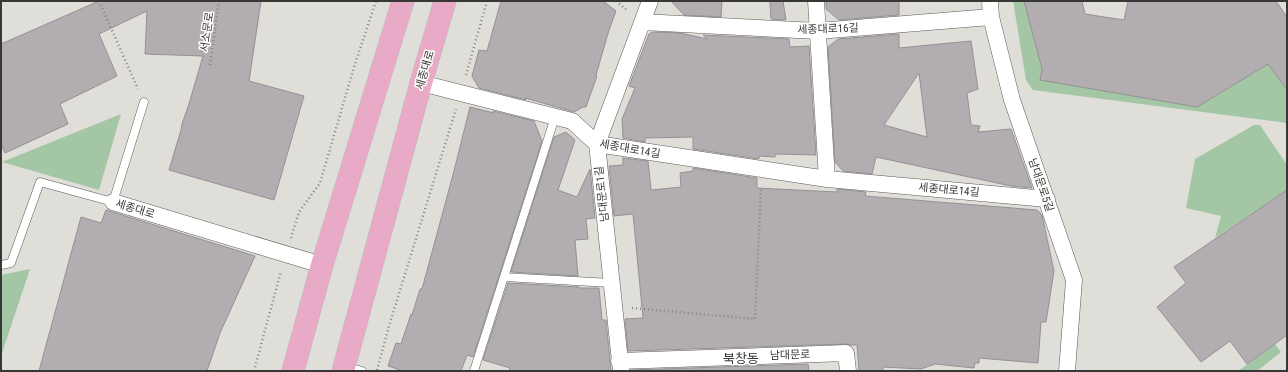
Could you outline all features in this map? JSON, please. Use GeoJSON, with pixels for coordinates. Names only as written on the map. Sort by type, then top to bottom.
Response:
{"type":"FeatureCollection","features":[{"type":"Feature","properties":{"kind":"main road"},"geometry":{"type":"LineString","coordinates":[[293,371],[322,265],[403,1]]}},
{"type":"Feature","properties":{"kind":"main road","name":"세종대로"},"geometry":{"type":"LineString","coordinates":[[350,369],[421,83],[445,1]]}},
{"type":"Feature","properties":{"kind":"street","name":"남대문로1길"},"geometry":{"type":"LineString","coordinates":[[620,366],[597,144],[650,1]]}},
{"type":"Feature","properties":{"kind":"street"},"geometry":{"type":"LineString","coordinates":[[816,1],[827,179]]}},
{"type":"Feature","properties":{"kind":"street","name":"남대문로5길"},"geometry":{"type":"LineString","coordinates":[[990,1],[991,17],[1012,100],[1074,280],[1067,371]]}},
{"type":"Feature","properties":{"kind":"street","name":"세종대로16길"},"geometry":{"type":"LineString","coordinates":[[642,22],[818,31],[991,17]]}},
{"type":"Feature","properties":{"kind":"street","name":"세종대로14길"},"geometry":{"type":"LineString","coordinates":[[421,83],[572,121],[597,144],[827,179],[1047,199]]}},
{"type":"Feature","properties":{"kind":"street","name":"세종대로"},"geometry":{"type":"LineString","coordinates":[[113,202],[322,265]]}},
{"type":"Feature","properties":{"kind":"street","name":"남대문로"},"geometry":{"type":"LineString","coordinates":[[620,366],[846,353],[848,371]]}},
{"type":"Feature","properties":{"kind":"lane"},"geometry":{"type":"LineString","coordinates":[[113,202],[144,102]]}},
{"type":"Feature","properties":{"kind":"lane"},"geometry":{"type":"LineString","coordinates":[[474,371],[555,117]]}},
{"type":"Feature","properties":{"kind":"lane","name":"세종대로"},"geometry":{"type":"LineString","coordinates":[[1,265],[11,263],[40,182],[113,202]]}},
{"type":"Feature","properties":{"kind":"lane"},"geometry":{"type":"LineString","coordinates":[[504,277],[611,283]]}},
{"type":"Feature","properties":{"kind":"path"},"geometry":{"type":"LineString","coordinates":[[99,1],[144,102]]}},
{"type":"Feature","properties":{"kind":"path","name":"서소문로"},"geometry":{"type":"LineString","coordinates":[[210,65],[219,1]]}},
{"type":"Feature","properties":{"kind":"path"},"geometry":{"type":"LineString","coordinates":[[254,371],[299,212],[320,183],[354,67],[376,1]]}},
{"type":"Feature","properties":{"kind":"path"},"geometry":{"type":"LineString","coordinates":[[377,371],[389,326],[487,1]]}},
{"type":"Feature","properties":{"kind":"path"},"geometry":{"type":"LineString","coordinates":[[614,306],[755,319],[762,169]]}},
{"type":"Feature","properties":{"kind":"green space"},"geometry":{"type":"Polygon","coordinates":[[[1013,1],[1024,1],[1042,69],[1041,80],[1197,107],[1268,64],[1287,90],[1287,123],[1033,90],[1026,80],[1013,1]]]}},
{"type":"Feature","properties":{"kind":"green space"},"geometry":{"type":"Polygon","coordinates":[[[121,114],[99,190],[2,162],[121,114]]]}},
{"type":"Feature","properties":{"kind":"green space"},"geometry":{"type":"Polygon","coordinates":[[[1254,125],[1260,125],[1287,165],[1287,190],[1215,238],[1221,216],[1186,208],[1195,159],[1254,125]]]}},
{"type":"Feature","properties":{"kind":"green space"},"geometry":{"type":"Polygon","coordinates":[[[30,269],[1,356],[1,275],[30,269]]]}},
{"type":"Feature","properties":{"kind":"green space"},"geometry":{"type":"Polygon","coordinates":[[[1275,344],[1281,352],[1257,371],[1238,371],[1275,344]]]}},
{"type":"Feature","properties":{"kind":"building"},"geometry":{"type":"Polygon","coordinates":[[[99,1],[261,1],[249,81],[304,96],[274,200],[169,170],[203,56],[145,54],[147,11],[99,34],[117,76],[60,104],[68,124],[5,153],[1,144],[1,44],[99,1]]]}},
{"type":"Feature","properties":{"kind":"building"},"geometry":{"type":"Polygon","coordinates":[[[501,1],[603,1],[616,11],[609,30],[596,75],[597,76],[586,107],[574,112],[525,98],[526,100],[479,88],[472,76],[479,50],[487,51],[501,1]]]}},
{"type":"Feature","properties":{"kind":"building"},"geometry":{"type":"Polygon","coordinates":[[[671,1],[722,1],[721,17],[684,15],[671,1]]]}},
{"type":"Feature","properties":{"kind":"building"},"geometry":{"type":"Polygon","coordinates":[[[770,1],[783,1],[786,20],[771,19],[770,1]]]}},
{"type":"Feature","properties":{"kind":"building"},"geometry":{"type":"Polygon","coordinates":[[[826,1],[899,1],[899,15],[839,20],[826,9],[826,1]]]}},
{"type":"Feature","properties":{"kind":"building"},"geometry":{"type":"Polygon","coordinates":[[[1024,1],[1082,1],[1085,14],[1124,20],[1128,1],[1276,1],[1287,17],[1287,90],[1268,64],[1197,107],[1040,80],[1042,69],[1024,1]]]}},
{"type":"Feature","properties":{"kind":"building"},"geometry":{"type":"Polygon","coordinates":[[[653,32],[680,33],[707,39],[703,35],[789,39],[790,47],[809,46],[816,155],[775,154],[775,157],[759,156],[759,159],[693,149],[693,137],[645,138],[645,142],[623,138],[622,119],[635,88],[629,86],[649,34],[653,32]]]}},
{"type":"Feature","properties":{"kind":"building"},"geometry":{"type":"Polygon","coordinates":[[[899,34],[899,48],[971,41],[978,89],[967,93],[971,125],[980,126],[978,132],[1011,129],[1032,188],[1011,186],[876,157],[872,174],[843,171],[835,162],[828,47],[838,39],[899,34]],[[919,73],[884,125],[927,137],[919,73]]]}},
{"type":"Feature","properties":{"kind":"building"},"geometry":{"type":"Polygon","coordinates":[[[470,107],[534,121],[542,141],[473,357],[467,355],[461,371],[403,371],[388,366],[396,343],[401,344],[420,289],[422,289],[470,107]]]}},
{"type":"Feature","properties":{"kind":"building"},"geometry":{"type":"Polygon","coordinates":[[[566,132],[575,140],[558,190],[577,197],[590,169],[595,218],[586,219],[588,239],[575,240],[578,276],[511,272],[554,137],[566,132]]]}},
{"type":"Feature","properties":{"kind":"building"},"geometry":{"type":"Polygon","coordinates":[[[623,158],[648,161],[651,190],[681,187],[680,173],[693,171],[693,168],[757,178],[757,188],[837,192],[837,189],[866,192],[865,196],[1037,210],[1042,215],[1054,271],[1046,322],[1041,322],[1038,363],[979,358],[979,363],[975,363],[974,368],[935,364],[921,369],[883,367],[883,371],[859,371],[857,345],[846,344],[628,351],[625,319],[643,318],[633,214],[614,216],[609,166],[623,165],[623,158]]]}},
{"type":"Feature","properties":{"kind":"building"},"geometry":{"type":"Polygon","coordinates":[[[1287,190],[1287,335],[1247,364],[1230,341],[1201,362],[1157,307],[1186,283],[1174,267],[1287,190]]]}},
{"type":"Feature","properties":{"kind":"building"},"geometry":{"type":"Polygon","coordinates":[[[106,210],[255,256],[220,333],[207,371],[39,371],[81,217],[101,223],[106,210]]]}},
{"type":"Feature","properties":{"kind":"building"},"geometry":{"type":"Polygon","coordinates":[[[508,283],[599,288],[602,320],[606,320],[611,371],[509,371],[510,368],[483,360],[508,283]]]}},
{"type":"Feature","properties":{"kind":"building"},"geometry":{"type":"Polygon","coordinates":[[[808,364],[809,371],[630,371],[630,370],[808,364]]]}},
{"type":"Feature","properties":{"kind":"district","name":"북창동"},"geometry":{"type":"Point","coordinates":[741,358]}}]}
